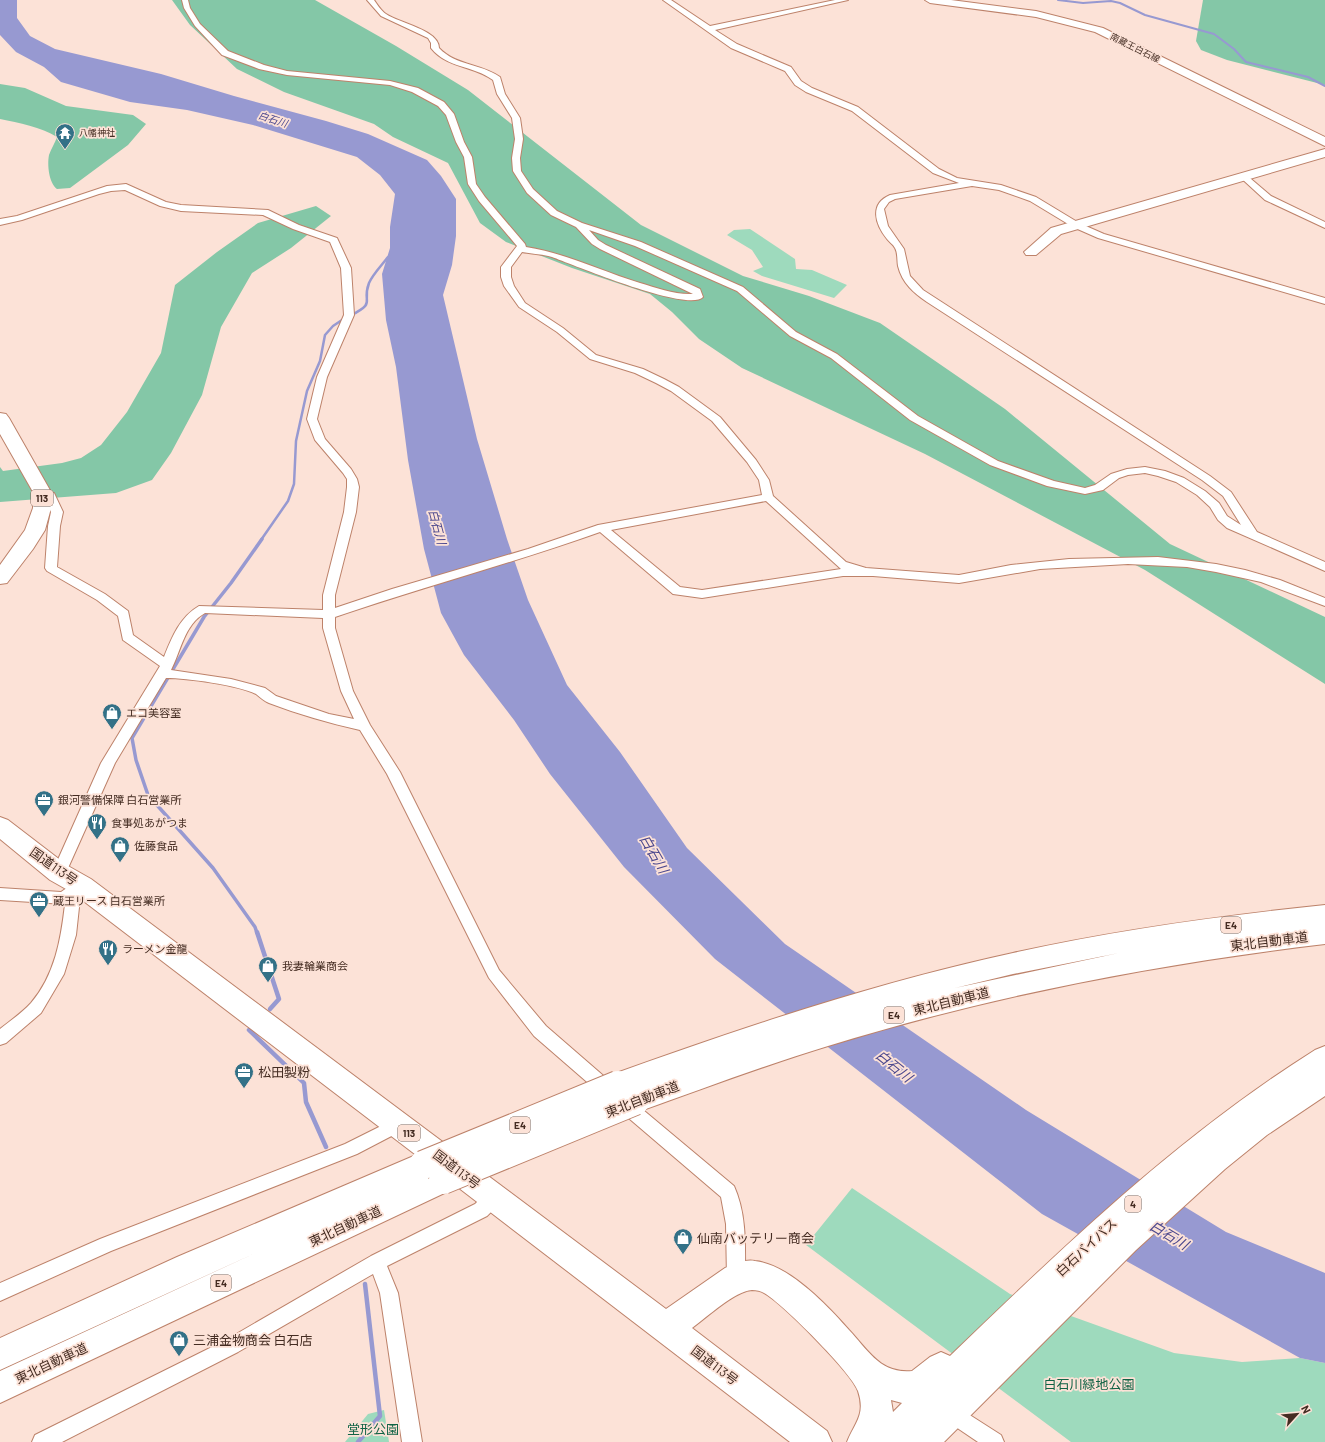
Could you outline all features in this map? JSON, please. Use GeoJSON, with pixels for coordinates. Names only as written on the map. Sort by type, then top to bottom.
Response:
{"type":"FeatureCollection","features":[{"type":"Feature","properties":{"kind":"highway","name":"113"},"geometry":{"type":"LineString","coordinates":[[0,418],[42,492],[42,508],[35,530],[26,545],[0,578]]}},
{"type":"Feature","properties":{"kind":"highway","name":"国道113号"},"geometry":{"type":"LineString","coordinates":[[0,826],[494,1197],[816,1442]]}},
{"type":"Feature","properties":{"kind":"highway","name":"東北自動車道"},"geometry":{"type":"LineString","coordinates":[[0,1387],[433,1173],[618,1085],[711,1050],[808,1018],[912,988],[985,971],[1138,939],[1245,923],[1325,915]]}},
{"type":"Feature","properties":{"kind":"highway","name":"東北自動車道"},"geometry":{"type":"LineString","coordinates":[[0,1354],[188,1267],[433,1173],[709,1074],[828,1034],[922,1008],[1012,986],[1160,956],[1256,941],[1325,934]]}},
{"type":"Feature","properties":{"kind":"highway"},"geometry":{"type":"LineString","coordinates":[[866,1373],[902,1388],[918,1386],[930,1378],[960,1373],[1140,1177],[1206,1140],[1284,1083],[1325,1058]]}},
{"type":"Feature","properties":{"kind":"highway","name":"白石バイパス"},"geometry":{"type":"LineString","coordinates":[[885,1442],[960,1373],[1126,1240],[1215,1160],[1257,1126],[1325,1081]]}},
{"type":"Feature","properties":{"kind":"highway"},"geometry":{"type":"LineString","coordinates":[[666,1328],[736,1278],[754,1275],[772,1280],[797,1300],[838,1340],[866,1373],[874,1390],[877,1408],[875,1424],[863,1442]]}},
{"type":"Feature","properties":{"kind":"highway","name":"白石バイパス"},"geometry":{"type":"LineString","coordinates":[[933,1431],[960,1373]]}},
{"type":"Feature","properties":{"kind":"main road","name":"南蔵王白石線"},"geometry":{"type":"LineString","coordinates":[[930,0],[1044,15],[1085,25],[1121,40],[1325,142]]}},
{"type":"Feature","properties":{"kind":"main road"},"geometry":{"type":"LineString","coordinates":[[1031,252],[1056,231],[1325,153]]}},
{"type":"Feature","properties":{"kind":"street"},"geometry":{"type":"LineString","coordinates":[[185,0],[187,8],[197,25],[225,53],[262,68],[287,73],[390,83],[415,90],[441,104],[450,114],[460,142],[468,157],[470,164],[470,180],[472,184],[482,199],[522,246],[506,267],[506,277],[509,286],[522,305],[560,330],[593,357],[639,371],[660,381],[675,389],[716,419],[751,460],[764,480],[768,496],[798,528],[827,554],[842,565],[862,571]]}},
{"type":"Feature","properties":{"kind":"street"},"geometry":{"type":"LineString","coordinates":[[370,0],[384,15],[431,37],[435,43],[435,48],[444,58],[457,65],[489,73],[497,79],[501,94],[516,118],[519,139],[516,163],[517,171],[538,200],[554,213],[579,225],[599,230],[638,244],[671,260],[718,278],[740,289],[793,334],[834,356],[914,418],[994,463],[1051,484],[1085,491],[1099,488],[1114,476],[1127,472],[1145,470],[1161,473],[1180,480],[1201,493],[1210,500],[1227,523],[1325,567]]}},
{"type":"Feature","properties":{"kind":"street"},"geometry":{"type":"LineString","coordinates":[[666,0],[708,29],[741,49],[788,69],[798,83],[809,90],[854,109],[936,171],[955,180],[1001,188],[1033,199],[1076,225],[1102,236],[1325,301]]}},
{"type":"Feature","properties":{"kind":"street"},"geometry":{"type":"LineString","coordinates":[[708,29],[846,0]]}},
{"type":"Feature","properties":{"kind":"street"},"geometry":{"type":"LineString","coordinates":[[1244,176],[1268,198],[1325,225]]}},
{"type":"Feature","properties":{"kind":"street"},"geometry":{"type":"LineString","coordinates":[[974,183],[944,190],[893,198],[885,200],[882,203],[880,208],[882,222],[900,248],[904,272],[912,285],[951,313],[1206,478],[1227,494],[1252,535]]}},
{"type":"Feature","properties":{"kind":"street"},"geometry":{"type":"LineString","coordinates":[[0,222],[19,218],[68,200],[117,187],[132,188],[164,204],[181,208],[265,212],[296,227],[334,240],[346,268],[348,317],[332,350],[322,377],[312,419],[320,440],[347,471],[352,479],[353,487],[350,512],[329,595],[330,633],[344,683],[364,726],[393,772],[494,974],[540,1031],[728,1192],[735,1211],[736,1278]]}},
{"type":"Feature","properties":{"kind":"street"},"geometry":{"type":"LineString","coordinates":[[521,249],[553,255],[663,293],[690,298],[698,297],[697,291],[595,242],[579,225]]}},
{"type":"Feature","properties":{"kind":"street"},"geometry":{"type":"LineString","coordinates":[[42,492],[50,496],[57,512],[54,526],[53,559],[50,568],[101,597],[124,614],[127,637],[169,672],[231,683],[260,691],[271,699],[328,718],[364,726]]}},
{"type":"Feature","properties":{"kind":"street"},"geometry":{"type":"LineString","coordinates":[[0,894],[64,898],[115,750],[169,672],[184,627],[196,612],[203,609],[330,614],[406,589],[532,552],[602,528],[768,496]]}},
{"type":"Feature","properties":{"kind":"street"},"geometry":{"type":"LineString","coordinates":[[602,528],[677,591],[702,594],[826,574],[862,571],[963,579],[1010,569],[1052,564],[1094,561],[1146,560],[1181,563],[1246,574],[1271,581],[1325,602]]}},
{"type":"Feature","properties":{"kind":"street"},"geometry":{"type":"LineString","coordinates":[[0,1038],[36,1008],[59,970],[69,935],[73,896],[71,879]]}},
{"type":"Feature","properties":{"kind":"street"},"geometry":{"type":"LineString","coordinates":[[0,1292],[106,1245],[351,1149],[397,1124]]}},
{"type":"Feature","properties":{"kind":"street"},"geometry":{"type":"LineString","coordinates":[[42,1442],[232,1346],[377,1262],[481,1210],[494,1197]]}},
{"type":"Feature","properties":{"kind":"street"},"geometry":{"type":"LineString","coordinates":[[377,1262],[389,1293],[412,1442]]}},
{"type":"Feature","properties":{"kind":"street"},"geometry":{"type":"LineString","coordinates":[[933,1431],[994,1442]]}},
{"type":"Feature","properties":{"kind":"green space"},"geometry":{"type":"Polygon","coordinates":[[[172,0],[315,0],[396,46],[468,90],[641,225],[743,276],[809,296],[880,323],[1005,409],[1170,544],[1325,617],[1325,684],[1145,570],[925,454],[742,368],[699,339],[672,312],[650,294],[572,268],[506,242],[480,223],[448,163],[393,137],[374,124],[284,92],[237,69],[190,25],[172,0]]]}},
{"type":"Feature","properties":{"kind":"green space"},"geometry":{"type":"Polygon","coordinates":[[[1203,0],[1325,0],[1325,85],[1227,60],[1201,50],[1196,41],[1203,0]]]}},
{"type":"Feature","properties":{"kind":"green space"},"geometry":{"type":"Polygon","coordinates":[[[0,84],[25,88],[66,106],[133,115],[146,124],[128,145],[70,188],[57,189],[50,178],[48,164],[49,155],[57,137],[37,128],[0,119],[0,84]]]}},
{"type":"Feature","properties":{"kind":"green space"},"geometry":{"type":"Polygon","coordinates":[[[316,206],[331,216],[291,248],[252,273],[221,327],[202,395],[171,453],[152,480],[116,493],[0,502],[0,467],[3,471],[62,463],[81,458],[101,445],[127,412],[161,353],[175,285],[217,252],[258,223],[316,206]]]}},
{"type":"Feature","properties":{"kind":"green space"},"geometry":{"type":"Polygon","coordinates":[[[750,229],[795,259],[796,269],[812,270],[847,285],[834,298],[762,276],[753,271],[763,267],[752,250],[727,235],[734,230],[750,229]]]}},
{"type":"Feature","properties":{"kind":"green space","name":"白石川緑地公園"},"geometry":{"type":"Polygon","coordinates":[[[852,1188],[1010,1294],[1174,1353],[1242,1362],[1300,1358],[1325,1363],[1325,1442],[1071,1442],[806,1245],[852,1188]]]}},
{"type":"Feature","properties":{"kind":"green space","name":"堂形公園"},"geometry":{"type":"Polygon","coordinates":[[[384,1410],[389,1442],[345,1442],[368,1414],[384,1410]]]}},
{"type":"Feature","properties":{"kind":"water","name":"白石川"},"geometry":{"type":"Polygon","coordinates":[[[0,0],[17,0],[17,18],[30,36],[55,49],[161,74],[326,121],[368,134],[427,160],[441,176],[456,199],[456,236],[452,265],[443,295],[477,439],[507,539],[528,600],[567,685],[620,752],[687,848],[785,944],[1026,1110],[1226,1232],[1325,1273],[1325,1363],[1300,1358],[1042,1214],[715,959],[624,867],[550,774],[514,720],[464,655],[441,613],[424,549],[408,460],[396,367],[386,320],[382,274],[390,248],[390,227],[395,194],[380,175],[357,157],[253,125],[187,110],[130,102],[61,82],[44,67],[16,52],[0,35],[0,0]]]}},
{"type":"Feature","properties":{"kind":"waterway"},"geometry":{"type":"LineString","coordinates":[[1058,0],[1083,3],[1111,1],[1120,3],[1145,15],[1214,34],[1234,49],[1246,62],[1308,77],[1325,86]]}},
{"type":"Feature","properties":{"kind":"waterway"},"geometry":{"type":"LineString","coordinates":[[350,316],[366,305],[369,283],[388,257],[391,257]]}},
{"type":"Feature","properties":{"kind":"waterway"},"geometry":{"type":"LineString","coordinates":[[261,540],[288,501],[294,484],[296,441],[307,391],[320,361],[325,335],[333,326],[345,318]]}},
{"type":"Feature","properties":{"kind":"waterway"},"geometry":{"type":"LineString","coordinates":[[257,933],[255,927],[213,868],[148,795],[136,760],[132,738],[204,617],[231,583],[262,539]]}},
{"type":"Feature","properties":{"kind":"waterway"},"geometry":{"type":"LineString","coordinates":[[257,932],[279,999],[270,1009]]}},
{"type":"Feature","properties":{"kind":"waterway"},"geometry":{"type":"LineString","coordinates":[[251,1028],[249,1030],[304,1083],[306,1102],[326,1147]]}},
{"type":"Feature","properties":{"kind":"waterway"},"geometry":{"type":"LineString","coordinates":[[358,1442],[380,1416],[365,1284]]}},
{"type":"Feature","properties":{"kind":"place","name":"八幡神社"},"geometry":{"type":"Point","coordinates":[65,150]}},
{"type":"Feature","properties":{"kind":"place","name":"エコ美容室"},"geometry":{"type":"Point","coordinates":[112,730]}},
{"type":"Feature","properties":{"kind":"place","name":"銀河警備保障 白石営業所"},"geometry":{"type":"Point","coordinates":[44,817]}},
{"type":"Feature","properties":{"kind":"place","name":"食事処あがつま"},"geometry":{"type":"Point","coordinates":[97,840]}},
{"type":"Feature","properties":{"kind":"place","name":"佐藤食品"},"geometry":{"type":"Point","coordinates":[120,863]}},
{"type":"Feature","properties":{"kind":"place","name":"蔵王リース 白石営業所"},"geometry":{"type":"Point","coordinates":[39,918]}},
{"type":"Feature","properties":{"kind":"place","name":"ラーメン金龍"},"geometry":{"type":"Point","coordinates":[108,966]}},
{"type":"Feature","properties":{"kind":"place","name":"我妻輪業商会"},"geometry":{"type":"Point","coordinates":[268,983]}},
{"type":"Feature","properties":{"kind":"place","name":"松田製粉"},"geometry":{"type":"Point","coordinates":[244,1089]}},
{"type":"Feature","properties":{"kind":"place","name":"仙南バッテリー商会"},"geometry":{"type":"Point","coordinates":[683,1255]}},
{"type":"Feature","properties":{"kind":"place","name":"三浦金物商会 白石店"},"geometry":{"type":"Point","coordinates":[179,1357]}}]}
